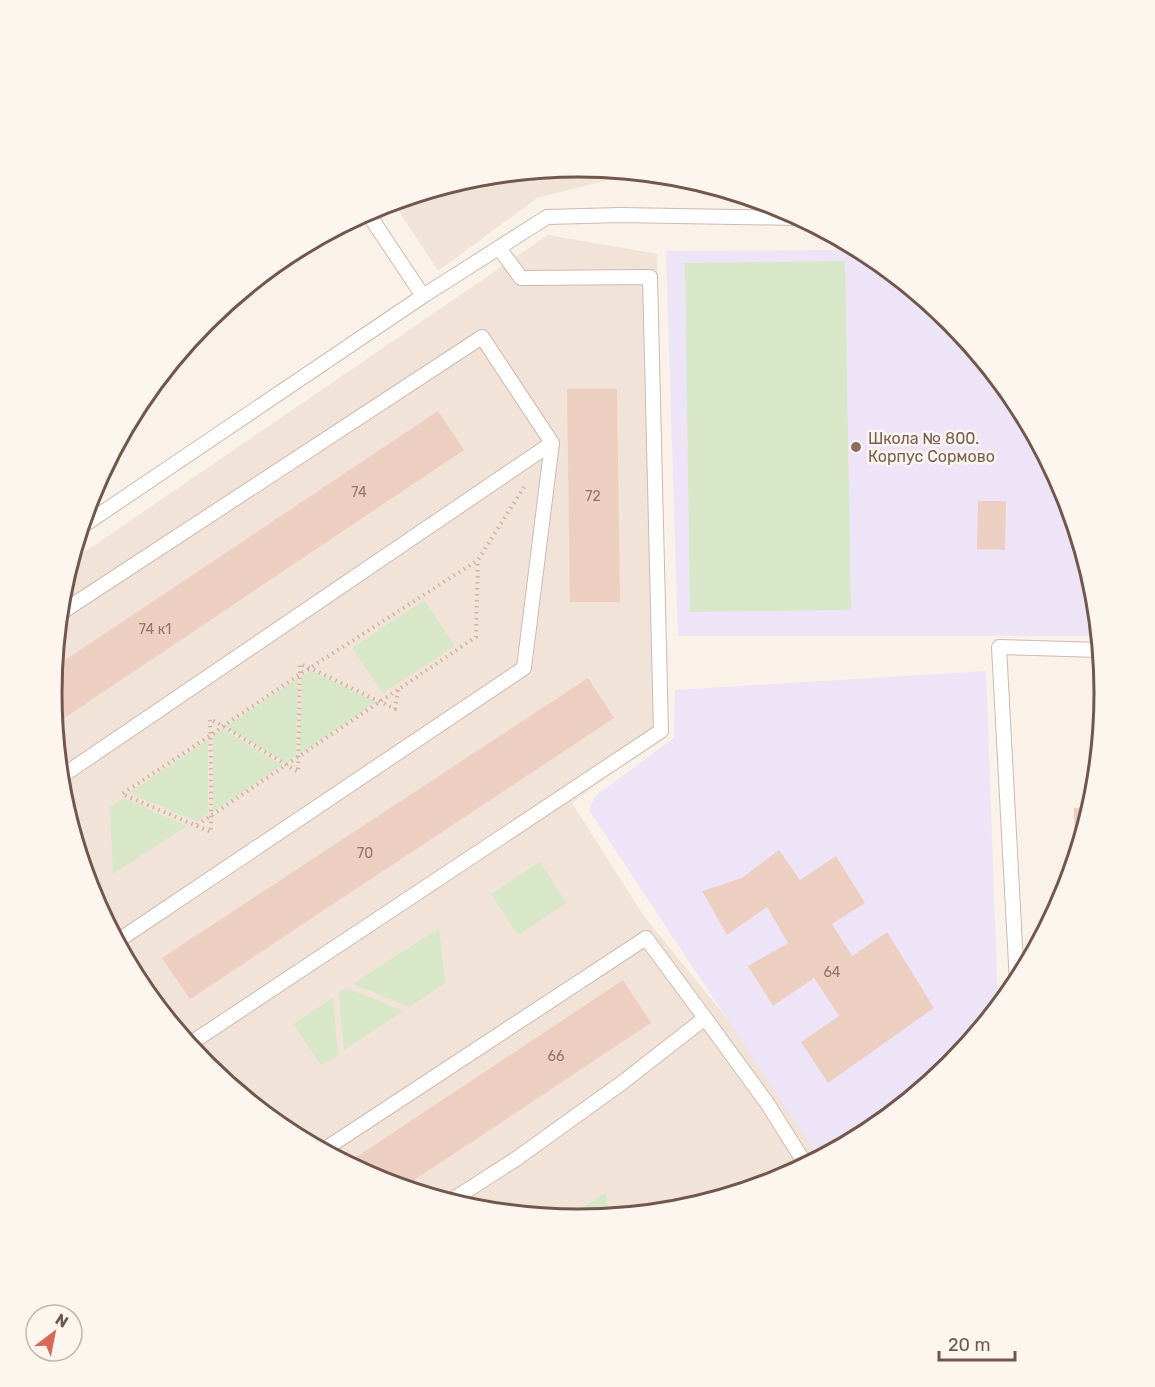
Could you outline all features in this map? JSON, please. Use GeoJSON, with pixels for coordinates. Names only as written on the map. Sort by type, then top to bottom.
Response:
{"type":"FeatureCollection","features":[{"type":"Feature","properties":{"kind":"lane"},"geometry":{"type":"LineString","coordinates":[[92,519],[423,296],[547,217],[620,215],[776,218]]}},
{"type":"Feature","properties":{"kind":"lane"},"geometry":{"type":"LineString","coordinates":[[373,220],[423,296]]}},
{"type":"Feature","properties":{"kind":"lane"},"geometry":{"type":"LineString","coordinates":[[196,1040],[661,731],[650,277],[521,278],[499,248]]}},
{"type":"Feature","properties":{"kind":"lane"},"geometry":{"type":"LineString","coordinates":[[69,608],[482,337],[552,443],[524,668],[123,937]]}},
{"type":"Feature","properties":{"kind":"lane"},"geometry":{"type":"LineString","coordinates":[[68,772],[552,443]]}},
{"type":"Feature","properties":{"kind":"lane"},"geometry":{"type":"LineString","coordinates":[[1016,965],[999,647],[1091,650]]}},
{"type":"Feature","properties":{"kind":"lane"},"geometry":{"type":"LineString","coordinates":[[330,1146],[646,938],[767,1102],[802,1158]]}},
{"type":"Feature","properties":{"kind":"lane"},"geometry":{"type":"LineString","coordinates":[[459,1196],[516,1159],[623,1082],[705,1018]]}},
{"type":"Feature","properties":{"kind":"path"},"geometry":{"type":"LineString","coordinates":[[398,690],[395,709],[310,668],[300,664],[300,674],[298,757],[298,772],[223,726],[210,719],[211,735],[211,832],[122,794],[211,735],[223,726],[300,674],[310,668],[478,560],[527,482]]}},
{"type":"Feature","properties":{"kind":"path"},"geometry":{"type":"LineString","coordinates":[[196,825],[477,637],[478,560]]}},
{"type":"Feature","properties":{"kind":"shaded area"},"geometry":{"type":"Polygon","coordinates":[[[578,177],[612,179],[537,198],[438,271],[398,210],[444,195],[510,182],[578,177]]]}},
{"type":"Feature","properties":{"kind":"shaded area"},"geometry":{"type":"Polygon","coordinates":[[[548,235],[657,254],[668,731],[572,803],[643,915],[829,1144],[775,1170],[743,1182],[678,1200],[578,1210],[544,1208],[477,1200],[412,1182],[349,1156],[291,1123],[263,1103],[237,1081],[190,1034],[148,980],[115,922],[89,859],[71,794],[66,761],[62,693],[66,626],[81,555],[548,235]]]}},
{"type":"Feature","properties":{"kind":"shaded area","name":"Школа № 800. Корпус Сормово"},"geometry":{"type":"Polygon","coordinates":[[[841,250],[892,284],[918,306],[965,353],[987,379],[1007,407],[1040,465],[1054,496],[1076,560],[1084,593],[1090,636],[678,636],[666,251],[841,250]]]}},
{"type":"Feature","properties":{"kind":"shaded area"},"geometry":{"type":"Polygon","coordinates":[[[986,671],[997,993],[965,1034],[918,1081],[864,1123],[815,1151],[589,810],[595,796],[674,738],[675,690],[986,671]]]}},
{"type":"Feature","properties":{"kind":"green space"},"geometry":{"type":"Polygon","coordinates":[[[845,261],[851,610],[690,612],[685,263],[845,261]]]}},
{"type":"Feature","properties":{"kind":"green space"},"geometry":{"type":"Polygon","coordinates":[[[424,600],[455,646],[383,693],[352,648],[424,600]]]}},
{"type":"Feature","properties":{"kind":"green space"},"geometry":{"type":"Polygon","coordinates":[[[310,670],[376,702],[300,754],[302,676],[310,670]]]}},
{"type":"Feature","properties":{"kind":"green space"},"geometry":{"type":"Polygon","coordinates":[[[298,678],[296,756],[286,763],[226,727],[298,678]]]}},
{"type":"Feature","properties":{"kind":"green space"},"geometry":{"type":"Polygon","coordinates":[[[223,729],[282,765],[213,812],[213,736],[223,729]]]}},
{"type":"Feature","properties":{"kind":"green space"},"geometry":{"type":"Polygon","coordinates":[[[208,740],[208,814],[197,822],[129,793],[208,740]]]}},
{"type":"Feature","properties":{"kind":"green space"},"geometry":{"type":"Polygon","coordinates":[[[124,798],[187,826],[113,874],[110,807],[124,798]]]}},
{"type":"Feature","properties":{"kind":"green space"},"geometry":{"type":"Polygon","coordinates":[[[540,862],[566,903],[518,935],[491,894],[540,862]]]}},
{"type":"Feature","properties":{"kind":"green space"},"geometry":{"type":"Polygon","coordinates":[[[439,928],[445,983],[410,1007],[353,984],[439,928]]]}},
{"type":"Feature","properties":{"kind":"green space"},"geometry":{"type":"Polygon","coordinates":[[[347,988],[403,1011],[344,1050],[339,993],[347,988]]]}},
{"type":"Feature","properties":{"kind":"green space"},"geometry":{"type":"Polygon","coordinates":[[[333,998],[338,1055],[321,1065],[294,1024],[333,998]]]}},
{"type":"Feature","properties":{"kind":"green space"},"geometry":{"type":"Polygon","coordinates":[[[606,1192],[607,1208],[579,1210],[606,1192]]]}},
{"type":"Feature","properties":{"kind":"building"},"geometry":{"type":"Polygon","coordinates":[[[567,389],[617,389],[620,602],[570,602],[567,389]]]}},
{"type":"Feature","properties":{"kind":"building"},"geometry":{"type":"Polygon","coordinates":[[[438,411],[464,450],[63,719],[63,661],[438,411]]]}},
{"type":"Feature","properties":{"kind":"building"},"geometry":{"type":"Polygon","coordinates":[[[978,501],[1006,501],[1005,550],[977,549],[978,501]]]}},
{"type":"Feature","properties":{"kind":"building"},"geometry":{"type":"Polygon","coordinates":[[[588,678],[614,718],[190,999],[162,958],[588,678]]]}},
{"type":"Feature","properties":{"kind":"building"},"geometry":{"type":"Polygon","coordinates":[[[1074,808],[1081,808],[1074,832],[1074,808]]]}},
{"type":"Feature","properties":{"kind":"building"},"geometry":{"type":"Polygon","coordinates":[[[779,850],[800,880],[836,856],[865,903],[832,924],[852,956],[887,932],[934,1008],[828,1083],[801,1042],[839,1016],[814,978],[773,1006],[748,966],[788,943],[767,907],[727,935],[702,891],[742,878],[779,850]]]}},
{"type":"Feature","properties":{"kind":"building"},"geometry":{"type":"Polygon","coordinates":[[[623,980],[651,1023],[411,1182],[354,1158],[623,980]]]}},
{"type":"Feature","properties":{"kind":"place","name":"Школа № 800. Корпус Сормово"},"geometry":{"type":"Point","coordinates":[856,447]}}]}
